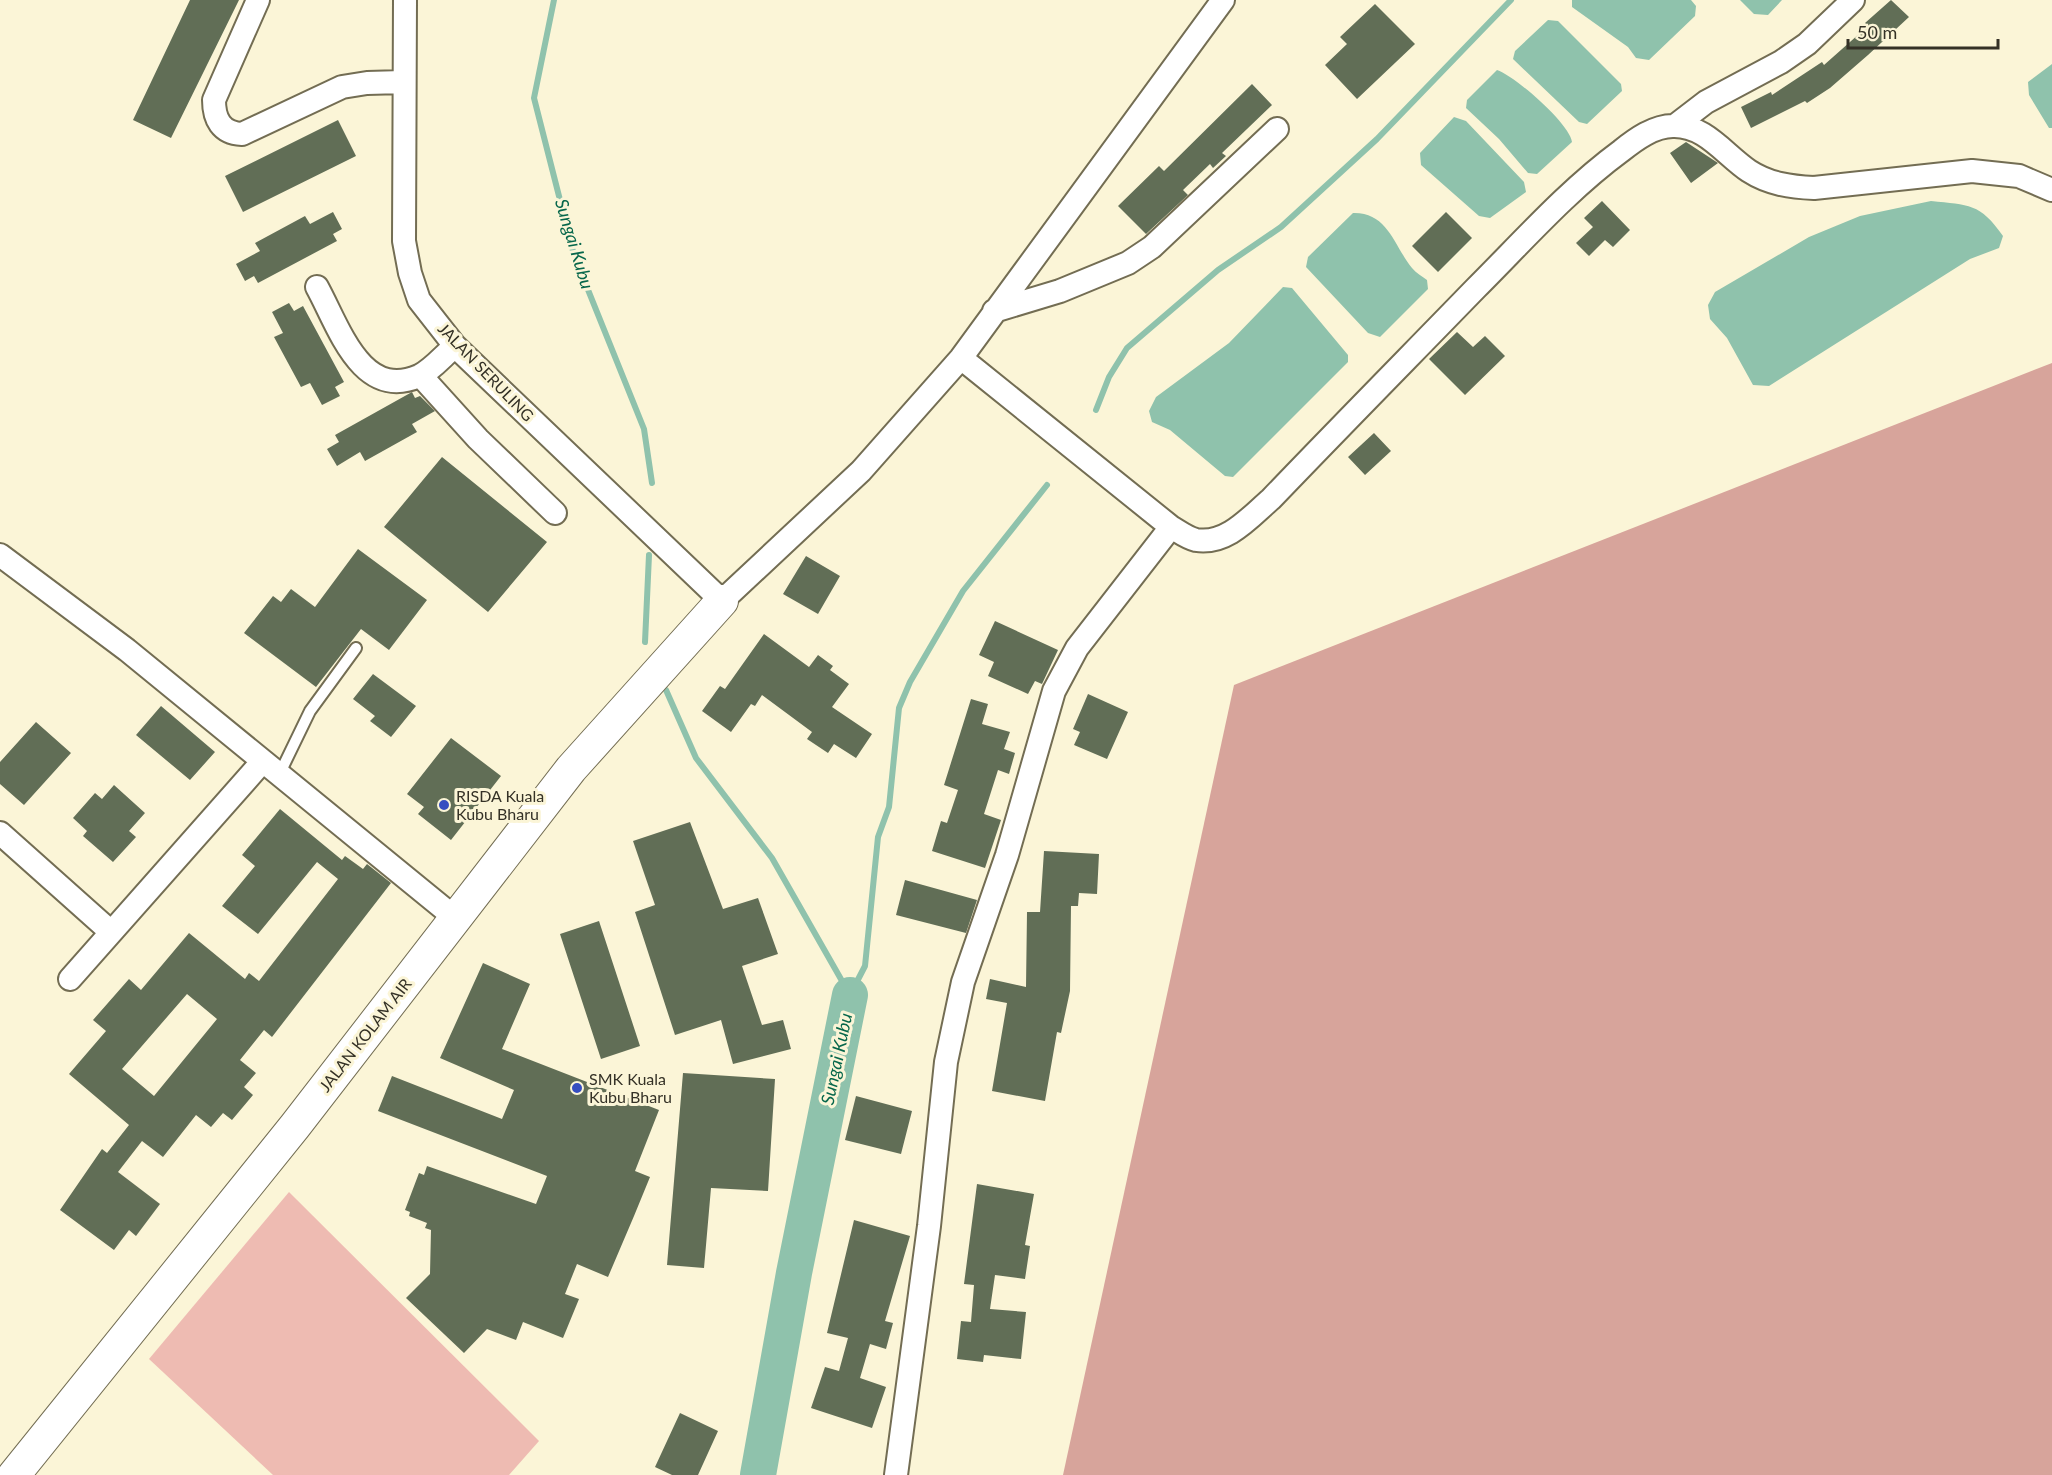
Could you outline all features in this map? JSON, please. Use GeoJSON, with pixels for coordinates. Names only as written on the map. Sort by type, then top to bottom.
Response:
{"type":"FeatureCollection","features":[{"type":"Feature","properties":{"kind":"street"},"geometry":{"type":"LineString","coordinates":[[258,0],[214,100],[214,114],[220,125],[232,133],[242,134],[342,87],[367,83],[403,82]]}},
{"type":"Feature","properties":{"kind":"street","name":"JALAN SERULING"},"geometry":{"type":"LineString","coordinates":[[405,0],[404,241],[410,273],[419,300],[455,346],[722,601]]}},
{"type":"Feature","properties":{"kind":"street"},"geometry":{"type":"LineString","coordinates":[[722,601],[861,471],[960,358],[1223,0]]}},
{"type":"Feature","properties":{"kind":"street"},"geometry":{"type":"LineString","coordinates":[[960,358],[1171,527],[1194,540],[1215,540],[1233,532],[1271,499],[1553,210],[1620,151],[1651,131],[1676,125],[1706,102],[1781,62],[1807,44],[1853,0]]}},
{"type":"Feature","properties":{"kind":"street"},"geometry":{"type":"LineString","coordinates":[[1676,125],[1704,133],[1751,172],[1772,182],[1791,187],[1814,188],[1972,171],[2019,176],[2052,190]]}},
{"type":"Feature","properties":{"kind":"street"},"geometry":{"type":"LineString","coordinates":[[994,310],[1060,291],[1128,263],[1152,247],[1277,129]]}},
{"type":"Feature","properties":{"kind":"street"},"geometry":{"type":"LineString","coordinates":[[317,287],[358,361],[372,376],[387,381],[421,375],[455,346]]}},
{"type":"Feature","properties":{"kind":"street"},"geometry":{"type":"LineString","coordinates":[[421,375],[478,439],[555,513]]}},
{"type":"Feature","properties":{"kind":"street"},"geometry":{"type":"LineString","coordinates":[[896,1475],[929,1226],[946,1062],[963,982],[1007,855],[1054,691],[1077,648],[1171,527]]}},
{"type":"Feature","properties":{"kind":"street"},"geometry":{"type":"LineString","coordinates":[[0,555],[127,650],[454,917]]}},
{"type":"Feature","properties":{"kind":"street","name":"JALAN KOLAM AIR"},"geometry":{"type":"LineString","coordinates":[[14,1475],[295,1126],[454,917],[571,769],[722,601]]}},
{"type":"Feature","properties":{"kind":"street"},"geometry":{"type":"LineString","coordinates":[[70,979],[111,932],[271,768]]}},
{"type":"Feature","properties":{"kind":"street"},"geometry":{"type":"LineString","coordinates":[[0,833],[111,932]]}},
{"type":"Feature","properties":{"kind":"lane"},"geometry":{"type":"LineString","coordinates":[[271,768],[356,648]]}},
{"type":"Feature","properties":{"kind":"shaded area"},"geometry":{"type":"Polygon","coordinates":[[[1572,0],[1691,0],[1696,6],[1695,16],[1649,60],[1636,58],[1628,47],[1572,7],[1572,0]]]}},
{"type":"Feature","properties":{"kind":"shaded area"},"geometry":{"type":"Polygon","coordinates":[[[1740,0],[1782,0],[1768,15],[1754,14],[1740,0]]]}},
{"type":"Feature","properties":{"kind":"shaded area"},"geometry":{"type":"Polygon","coordinates":[[[1548,20],[1558,21],[1621,84],[1622,91],[1587,124],[1579,122],[1513,59],[1515,51],[1548,20]]]}},
{"type":"Feature","properties":{"kind":"shaded area"},"geometry":{"type":"Polygon","coordinates":[[[2052,64],[2052,128],[2049,128],[2029,95],[2028,82],[2052,64]]]}},
{"type":"Feature","properties":{"kind":"shaded area"},"geometry":{"type":"Polygon","coordinates":[[[1497,70],[1516,81],[1540,101],[1569,134],[1572,142],[1537,174],[1528,173],[1499,139],[1466,108],[1467,100],[1497,70]]]}},
{"type":"Feature","properties":{"kind":"shaded area"},"geometry":{"type":"Polygon","coordinates":[[[1454,117],[1466,121],[1524,182],[1526,192],[1490,218],[1479,216],[1421,165],[1420,153],[1454,117]]]}},
{"type":"Feature","properties":{"kind":"shaded area"},"geometry":{"type":"Polygon","coordinates":[[[1931,201],[1964,205],[1980,211],[2003,236],[1999,248],[1970,259],[1769,386],[1753,385],[1727,338],[1710,319],[1708,305],[1715,292],[1809,237],[1860,216],[1931,201]]]}},
{"type":"Feature","properties":{"kind":"shaded area"},"geometry":{"type":"Polygon","coordinates":[[[1353,213],[1365,214],[1382,224],[1412,268],[1427,280],[1428,289],[1380,337],[1368,333],[1306,267],[1308,257],[1353,213]]]}},
{"type":"Feature","properties":{"kind":"shaded area"},"geometry":{"type":"Polygon","coordinates":[[[1283,287],[1292,288],[1348,355],[1348,362],[1233,477],[1225,476],[1170,430],[1152,422],[1149,411],[1156,397],[1229,343],[1283,287]]]}},
{"type":"Feature","properties":{"kind":"shaded area"},"geometry":{"type":"Polygon","coordinates":[[[2052,363],[2052,1475],[1063,1475],[1234,685],[2052,363]]]}},
{"type":"Feature","properties":{"kind":"shaded area"},"geometry":{"type":"Polygon","coordinates":[[[289,1192],[539,1441],[509,1475],[273,1475],[149,1359],[289,1192]]]}},
{"type":"Feature","properties":{"kind":"building"},"geometry":{"type":"Polygon","coordinates":[[[190,0],[239,0],[171,138],[133,120],[190,0]]]}},
{"type":"Feature","properties":{"kind":"building"},"geometry":{"type":"Polygon","coordinates":[[[1891,0],[1909,17],[1868,55],[1830,88],[1807,103],[1805,101],[1751,128],[1741,107],[1771,92],[1772,95],[1822,62],[1824,65],[1868,26],[1865,23],[1891,0]]]}},
{"type":"Feature","properties":{"kind":"building"},"geometry":{"type":"Polygon","coordinates":[[[1375,4],[1415,44],[1357,99],[1325,65],[1347,44],[1340,37],[1375,4]]]}},
{"type":"Feature","properties":{"kind":"building"},"geometry":{"type":"Polygon","coordinates":[[[1252,84],[1272,105],[1222,153],[1226,156],[1213,168],[1210,164],[1183,190],[1188,195],[1146,234],[1118,206],[1159,166],[1164,171],[1252,84]]]}},
{"type":"Feature","properties":{"kind":"building"},"geometry":{"type":"Polygon","coordinates":[[[338,120],[356,156],[243,212],[225,176],[338,120]]]}},
{"type":"Feature","properties":{"kind":"building"},"geometry":{"type":"Polygon","coordinates":[[[1686,142],[1718,163],[1691,183],[1670,153],[1686,142]]]}},
{"type":"Feature","properties":{"kind":"building"},"geometry":{"type":"Polygon","coordinates":[[[1602,201],[1630,230],[1613,247],[1605,240],[1589,256],[1576,243],[1593,227],[1584,218],[1602,201]]]}},
{"type":"Feature","properties":{"kind":"building"},"geometry":{"type":"Polygon","coordinates":[[[333,212],[342,229],[333,234],[337,241],[258,283],[254,276],[245,281],[236,264],[260,251],[255,243],[305,216],[310,224],[333,212]]]}},
{"type":"Feature","properties":{"kind":"building"},"geometry":{"type":"Polygon","coordinates":[[[1446,212],[1472,238],[1438,272],[1412,246],[1446,212]]]}},
{"type":"Feature","properties":{"kind":"building"},"geometry":{"type":"Polygon","coordinates":[[[289,303],[294,311],[303,306],[344,382],[335,387],[340,396],[322,405],[310,383],[301,387],[274,337],[283,333],[272,312],[289,303]]]}},
{"type":"Feature","properties":{"kind":"building"},"geometry":{"type":"Polygon","coordinates":[[[1457,332],[1473,347],[1485,336],[1505,356],[1465,395],[1429,359],[1457,332]]]}},
{"type":"Feature","properties":{"kind":"building"},"geometry":{"type":"Polygon","coordinates":[[[412,392],[415,398],[420,396],[435,411],[412,424],[417,432],[365,461],[360,452],[337,466],[327,449],[339,442],[335,435],[412,392]]]}},
{"type":"Feature","properties":{"kind":"building"},"geometry":{"type":"Polygon","coordinates":[[[1374,433],[1391,451],[1365,475],[1348,457],[1374,433]]]}},
{"type":"Feature","properties":{"kind":"building"},"geometry":{"type":"Polygon","coordinates":[[[442,457],[547,542],[488,612],[384,527],[442,457]]]}},
{"type":"Feature","properties":{"kind":"building"},"geometry":{"type":"Polygon","coordinates":[[[358,549],[427,600],[389,650],[361,629],[316,687],[244,633],[273,596],[281,602],[291,589],[315,607],[358,549]]]}},
{"type":"Feature","properties":{"kind":"building"},"geometry":{"type":"Polygon","coordinates":[[[806,556],[840,576],[818,614],[783,594],[806,556]]]}},
{"type":"Feature","properties":{"kind":"building"},"geometry":{"type":"Polygon","coordinates":[[[995,621],[1058,650],[1042,684],[1035,681],[1028,694],[988,676],[994,662],[979,655],[995,621]]]}},
{"type":"Feature","properties":{"kind":"building"},"geometry":{"type":"Polygon","coordinates":[[[764,634],[809,667],[818,655],[833,666],[830,670],[849,684],[832,707],[872,734],[856,758],[834,744],[828,753],[807,739],[812,732],[762,695],[755,706],[751,704],[731,732],[702,711],[720,686],[725,689],[764,634]]]}},
{"type":"Feature","properties":{"kind":"building"},"geometry":{"type":"Polygon","coordinates":[[[373,674],[416,706],[391,737],[370,721],[375,716],[353,699],[373,674]]]}},
{"type":"Feature","properties":{"kind":"building"},"geometry":{"type":"Polygon","coordinates":[[[1088,694],[1128,712],[1107,759],[1074,745],[1080,732],[1073,729],[1088,694]]]}},
{"type":"Feature","properties":{"kind":"building"},"geometry":{"type":"Polygon","coordinates":[[[971,699],[988,704],[982,724],[1010,732],[1004,749],[1015,753],[1009,774],[998,770],[984,814],[1001,820],[985,868],[932,851],[941,821],[947,823],[958,790],[944,785],[971,699]]]}},
{"type":"Feature","properties":{"kind":"building"},"geometry":{"type":"Polygon","coordinates":[[[161,706],[215,752],[190,780],[136,735],[161,706]]]}},
{"type":"Feature","properties":{"kind":"building"},"geometry":{"type":"Polygon","coordinates":[[[36,722],[71,753],[24,805],[0,784],[0,762],[36,722]]]}},
{"type":"Feature","properties":{"kind":"building"},"geometry":{"type":"Polygon","coordinates":[[[451,738],[501,776],[451,840],[418,814],[424,807],[407,794],[451,738]]]}},
{"type":"Feature","properties":{"kind":"building"},"geometry":{"type":"Polygon","coordinates":[[[114,785],[145,813],[129,831],[136,837],[113,862],[83,836],[87,831],[73,818],[95,793],[102,799],[114,785]]]}},
{"type":"Feature","properties":{"kind":"building"},"geometry":{"type":"Polygon","coordinates":[[[280,809],[342,860],[345,856],[363,869],[367,864],[391,883],[272,1037],[264,1030],[240,1060],[256,1073],[244,1087],[253,1095],[232,1120],[223,1113],[211,1127],[196,1115],[163,1157],[142,1141],[118,1172],[160,1204],[136,1236],[129,1230],[114,1250],[60,1210],[102,1149],[107,1153],[129,1125],[69,1074],[106,1031],[93,1020],[129,979],[141,990],[189,933],[245,979],[249,973],[259,981],[338,879],[317,862],[258,934],[222,906],[255,866],[242,855],[280,809]],[[187,994],[122,1069],[154,1096],[217,1019],[187,994]]]}},
{"type":"Feature","properties":{"kind":"building"},"geometry":{"type":"Polygon","coordinates":[[[690,822],[723,909],[758,898],[778,954],[742,966],[762,1025],[783,1020],[791,1049],[733,1064],[721,1020],[675,1035],[635,912],[655,905],[633,841],[690,822]]]}},
{"type":"Feature","properties":{"kind":"building"},"geometry":{"type":"Polygon","coordinates":[[[1044,851],[1099,854],[1097,894],[1079,893],[1078,906],[1071,906],[1070,991],[1061,1033],[1057,1032],[1045,1101],[992,1091],[1007,1003],[986,999],[990,979],[1026,987],[1027,912],[1040,912],[1044,851]]]}},
{"type":"Feature","properties":{"kind":"building"},"geometry":{"type":"Polygon","coordinates":[[[905,880],[977,900],[966,933],[896,915],[905,880]]]}},
{"type":"Feature","properties":{"kind":"building"},"geometry":{"type":"Polygon","coordinates":[[[599,921],[640,1046],[601,1059],[560,934],[599,921]]]}},
{"type":"Feature","properties":{"kind":"building"},"geometry":{"type":"Polygon","coordinates":[[[483,963],[530,984],[502,1049],[659,1110],[635,1171],[650,1177],[634,1216],[608,1277],[577,1264],[565,1294],[579,1299],[563,1338],[523,1322],[516,1340],[487,1329],[464,1353],[406,1298],[430,1274],[431,1230],[425,1228],[427,1223],[409,1216],[410,1212],[405,1210],[419,1173],[424,1175],[427,1166],[536,1204],[547,1176],[378,1111],[392,1076],[502,1119],[514,1090],[440,1058],[483,963]]]}},
{"type":"Feature","properties":{"kind":"building"},"geometry":{"type":"Polygon","coordinates":[[[683,1073],[775,1079],[768,1191],[711,1188],[704,1268],[667,1265],[683,1073]]]}},
{"type":"Feature","properties":{"kind":"building"},"geometry":{"type":"Polygon","coordinates":[[[856,1096],[912,1111],[901,1154],[845,1140],[856,1096]]]}},
{"type":"Feature","properties":{"kind":"building"},"geometry":{"type":"Polygon","coordinates":[[[977,1184],[1034,1194],[1025,1245],[1030,1246],[1025,1279],[995,1275],[990,1309],[1026,1312],[1021,1359],[984,1355],[983,1362],[957,1359],[961,1321],[971,1322],[974,1285],[964,1284],[977,1184]]]}},
{"type":"Feature","properties":{"kind":"building"},"geometry":{"type":"Polygon","coordinates":[[[854,1220],[910,1236],[885,1321],[893,1323],[886,1349],[870,1344],[860,1378],[886,1387],[872,1428],[811,1408],[825,1367],[839,1371],[848,1338],[827,1333],[854,1220]]]}},
{"type":"Feature","properties":{"kind":"building"},"geometry":{"type":"Polygon","coordinates":[[[680,1413],[718,1431],[698,1475],[672,1475],[655,1467],[680,1413]]]}},
{"type":"Feature","properties":{"kind":"waterway","name":"Sungai Kubu"},"geometry":{"type":"LineString","coordinates":[[554,0],[534,98],[574,255],[644,429],[652,483]]}},
{"type":"Feature","properties":{"kind":"waterway"},"geometry":{"type":"LineString","coordinates":[[1096,410],[1109,377],[1127,348],[1218,270],[1281,227],[1377,139],[1511,0]]}},
{"type":"Feature","properties":{"kind":"waterway"},"geometry":{"type":"LineString","coordinates":[[850,995],[865,966],[878,837],[889,807],[899,708],[910,682],[963,591],[1047,485]]}},
{"type":"Feature","properties":{"kind":"waterway","name":"Sungai Kubu"},"geometry":{"type":"LineString","coordinates":[[645,642],[649,555]]}},
{"type":"Feature","properties":{"kind":"waterway","name":"Sungai Kubu"},"geometry":{"type":"LineString","coordinates":[[666,690],[696,758],[772,858],[850,995]]}},
{"type":"Feature","properties":{"kind":"waterway","name":"Sungai Kubu"},"geometry":{"type":"LineString","coordinates":[[758,1475],[794,1273],[850,995]]}},
{"type":"Feature","properties":{"kind":"place","name":"RISDA Kuala Kubu Bharu"},"geometry":{"type":"Point","coordinates":[444,805]}},
{"type":"Feature","properties":{"kind":"place","name":"SMK Kuala Kubu Bharu"},"geometry":{"type":"Point","coordinates":[577,1088]}}]}
